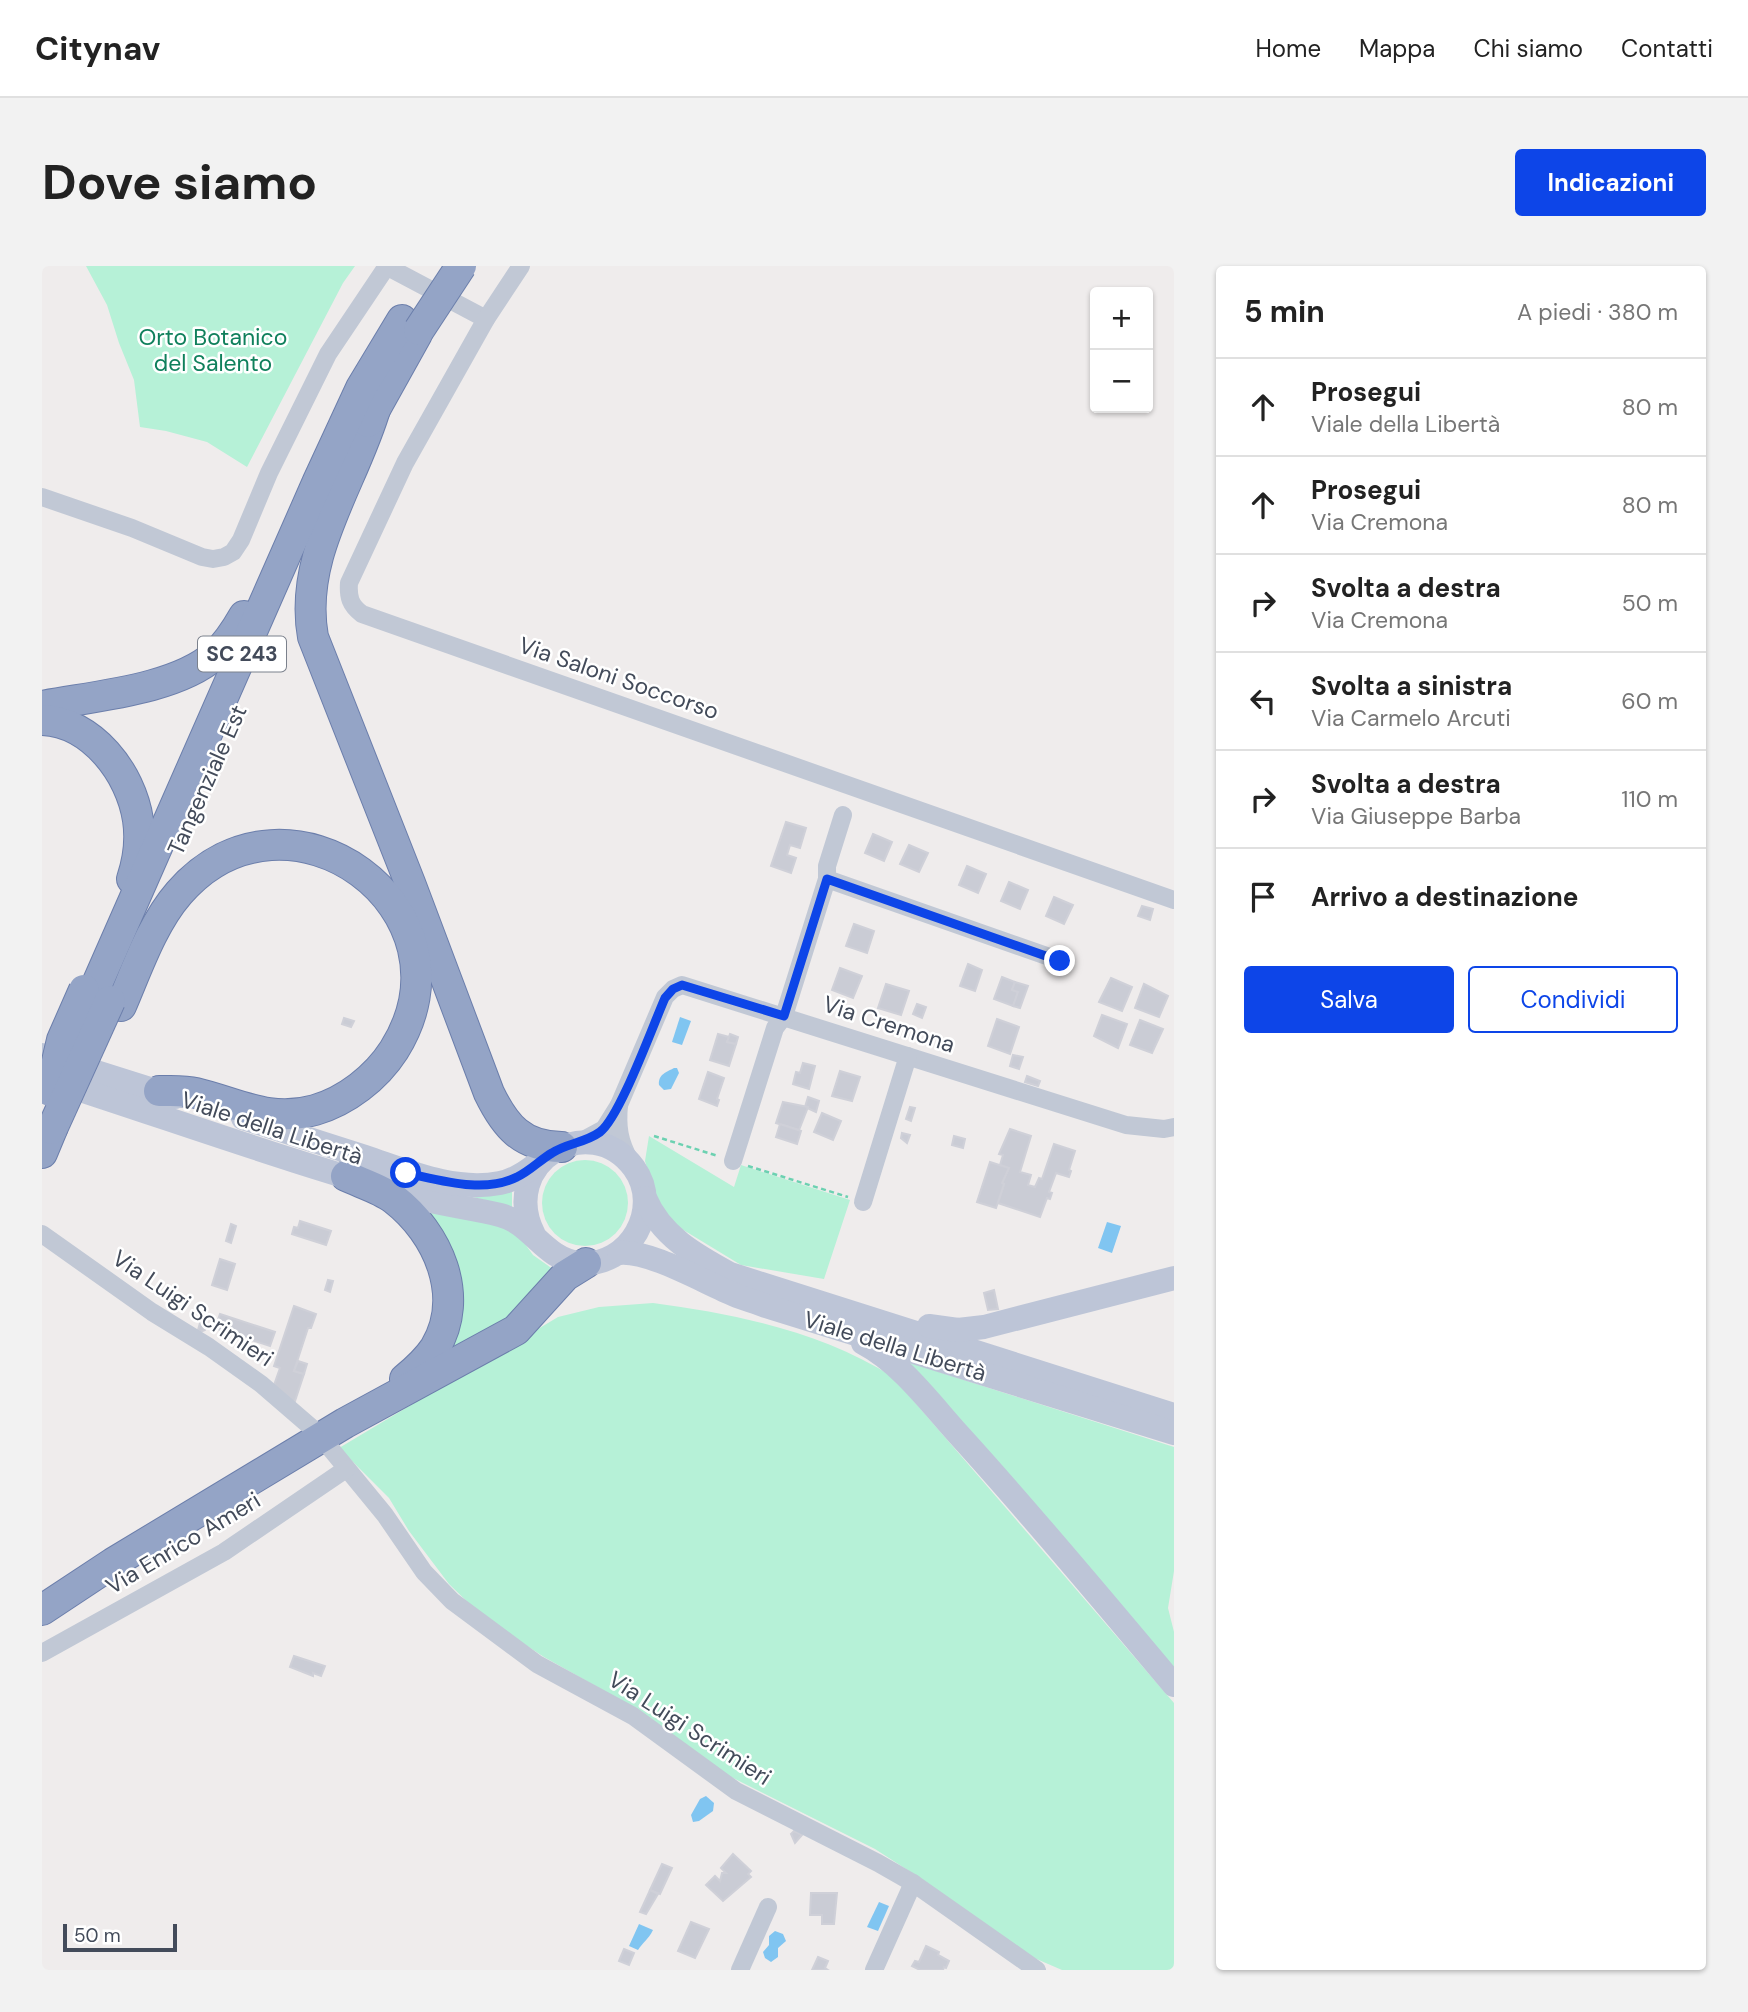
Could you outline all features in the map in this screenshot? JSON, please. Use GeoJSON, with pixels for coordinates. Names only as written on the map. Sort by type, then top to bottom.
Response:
{"type":"FeatureCollection","features":[{"type":"Feature","properties":{"kind":"highway","name":"Tangenziale Est"},"geometry":{"type":"LineString","coordinates":[[102,998],[376,406],[437,266]]}},
{"type":"Feature","properties":{"kind":"highway","name":"Tangenziale Est"},"geometry":{"type":"LineString","coordinates":[[102,998],[318,481],[361,388],[461,266]]}},
{"type":"Feature","properties":{"kind":"highway"},"geometry":{"type":"LineString","coordinates":[[376,406],[370,428],[321,544],[314,568],[309,604],[313,637],[410,883],[485,1085],[498,1111],[513,1130],[541,1146],[561,1150]]}},
{"type":"Feature","properties":{"kind":"highway"},"geometry":{"type":"LineString","coordinates":[[42,706],[169,680],[194,670],[216,654],[245,615],[297,510],[318,481]]}},
{"type":"Feature","properties":{"kind":"highway"},"geometry":{"type":"LineString","coordinates":[[42,720],[70,726],[99,746],[118,768],[129,790],[138,819],[138,861],[102,998],[98,1054],[49,1110]]}},
{"type":"Feature","properties":{"kind":"highway"},"geometry":{"type":"LineString","coordinates":[[49,1110],[62,1040],[102,998],[152,937],[177,894],[199,873],[224,856],[265,845],[291,845],[321,851],[351,866],[397,909],[408,931],[416,960],[416,989],[411,1016],[399,1042],[385,1064],[365,1083],[342,1098],[314,1110],[281,1114],[257,1112],[193,1092],[159,1091]]}},
{"type":"Feature","properties":{"kind":"highway"},"geometry":{"type":"LineString","coordinates":[[345,1176],[392,1197],[411,1213],[428,1234],[440,1256],[446,1279],[448,1306],[444,1327],[435,1348],[421,1366],[345,1423]]}},
{"type":"Feature","properties":{"kind":"highway"},"geometry":{"type":"LineString","coordinates":[[42,1610],[113,1563],[345,1423],[516,1329],[565,1276],[586,1263]]}},
{"type":"Feature","properties":{"kind":"highway"},"geometry":{"type":"LineString","coordinates":[[42,1594],[56,1591],[113,1563]]}},
{"type":"Feature","properties":{"kind":"main road","name":"Viale della Libertà"},"geometry":{"type":"LineString","coordinates":[[42,1055],[406,1173],[436,1179],[470,1184],[498,1183],[514,1178],[561,1150]]}},
{"type":"Feature","properties":{"kind":"main road","name":"Viale della Libertà"},"geometry":{"type":"LineString","coordinates":[[49,1110],[345,1176],[430,1201],[500,1215],[516,1221],[554,1254],[566,1260],[586,1263],[630,1252],[737,1296],[1174,1433]]}},
{"type":"Feature","properties":{"kind":"main road"},"geometry":{"type":"LineString","coordinates":[[534,1235],[525,1210],[525,1192],[531,1175],[561,1150],[590,1143],[610,1148],[633,1167]]}},
{"type":"Feature","properties":{"kind":"main road","name":"Viale della Libertà"},"geometry":{"type":"LineString","coordinates":[[633,1167],[657,1221],[689,1251],[730,1274],[1174,1415]]}},
{"type":"Feature","properties":{"kind":"main road"},"geometry":{"type":"LineString","coordinates":[[619,1253],[639,1229],[645,1198]]}},
{"type":"Feature","properties":{"kind":"main road"},"geometry":{"type":"LineString","coordinates":[[769,1287],[930,1326],[958,1329],[984,1327],[1174,1278]]}},
{"type":"Feature","properties":{"kind":"main road"},"geometry":{"type":"LineString","coordinates":[[814,1321],[870,1347],[895,1367],[980,1458],[1174,1685]]}},
{"type":"Feature","properties":{"kind":"street"},"geometry":{"type":"LineString","coordinates":[[42,497],[132,528],[202,557],[213,559],[233,552],[241,540],[269,472],[328,354],[386,266],[486,320]]}},
{"type":"Feature","properties":{"kind":"street","name":"Via Saloni Soccorso"},"geometry":{"type":"LineString","coordinates":[[521,266],[486,320],[405,463],[349,583],[348,596],[354,607],[362,614],[1174,900]]}},
{"type":"Feature","properties":{"kind":"street"},"geometry":{"type":"LineString","coordinates":[[733,1161],[775,1028],[784,1016],[827,879],[827,866],[843,815]]}},
{"type":"Feature","properties":{"kind":"street"},"geometry":{"type":"LineString","coordinates":[[827,879],[1060,961]]}},
{"type":"Feature","properties":{"kind":"street","name":"Via Cremona"},"geometry":{"type":"LineString","coordinates":[[561,1150],[604,1129],[620,1105],[665,998],[673,989],[682,985],[1126,1125],[1164,1129],[1174,1126]]}},
{"type":"Feature","properties":{"kind":"street"},"geometry":{"type":"LineString","coordinates":[[863,1202],[908,1056]]}},
{"type":"Feature","properties":{"kind":"street","name":"Via Cremona"},"geometry":{"type":"LineString","coordinates":[[620,1105],[617,1126],[619,1139],[633,1167]]}},
{"type":"Feature","properties":{"kind":"street","name":"Via Luigi Scrimieri"},"geometry":{"type":"LineString","coordinates":[[42,1234],[152,1312],[209,1347],[261,1384],[312,1429]]}},
{"type":"Feature","properties":{"kind":"street","name":"Via Luigi Scrimieri"},"geometry":{"type":"LineString","coordinates":[[330,1448],[385,1515],[424,1572],[452,1601],[537,1664],[633,1716],[737,1791],[878,1863],[913,1884],[1037,1970]]}},
{"type":"Feature","properties":{"kind":"street","name":"Via Enrico Ameri"},"geometry":{"type":"LineString","coordinates":[[42,1653],[224,1552],[346,1469]]}},
{"type":"Feature","properties":{"kind":"street"},"geometry":{"type":"LineString","coordinates":[[874,1970],[913,1884]]}},
{"type":"Feature","properties":{"kind":"street"},"geometry":{"type":"LineString","coordinates":[[740,1970],[768,1907]]}},
{"type":"Feature","properties":{"kind":"path"},"geometry":{"type":"LineString","coordinates":[[654,1136],[863,1202]]}},
{"type":"Feature","properties":{"kind":"green space","name":"Orto Botanico del Salento"},"geometry":{"type":"Polygon","coordinates":[[[86,266],[355,266],[343,283],[247,467],[207,442],[140,427],[134,380],[107,305],[86,266]]]}},
{"type":"Feature","properties":{"kind":"green space"},"geometry":{"type":"Polygon","coordinates":[[[649,1136],[734,1187],[741,1165],[850,1200],[824,1279],[741,1265],[662,1217],[645,1161],[649,1136]]]}},
{"type":"Feature","properties":{"kind":"green space"},"geometry":{"type":"Polygon","coordinates":[[[585,1160],[602,1163],[616,1172],[625,1186],[628,1203],[625,1220],[616,1234],[602,1243],[585,1246],[568,1243],[554,1234],[545,1220],[542,1203],[545,1186],[554,1172],[568,1163],[585,1160]]]}},
{"type":"Feature","properties":{"kind":"green space"},"geometry":{"type":"Polygon","coordinates":[[[422,1184],[512,1188],[512,1207],[422,1184]]]}},
{"type":"Feature","properties":{"kind":"green space"},"geometry":{"type":"Polygon","coordinates":[[[411,1203],[512,1226],[533,1255],[557,1272],[533,1301],[434,1367],[453,1325],[411,1203]]]}},
{"type":"Feature","properties":{"kind":"green space"},"geometry":{"type":"Polygon","coordinates":[[[653,1303],[778,1327],[837,1348],[893,1377],[1174,1703],[1174,1970],[1062,1970],[1018,1951],[923,1880],[875,1849],[721,1772],[615,1697],[544,1657],[484,1618],[449,1584],[409,1531],[389,1498],[339,1448],[558,1317],[599,1307],[653,1303]]]}},
{"type":"Feature","properties":{"kind":"green space"},"geometry":{"type":"Polygon","coordinates":[[[892,1357],[1174,1447],[1174,1571],[1168,1608],[1174,1632],[1174,1670],[892,1357]]]}},
{"type":"Feature","properties":{"kind":"water"},"geometry":{"type":"Polygon","coordinates":[[[680,1017],[691,1021],[682,1045],[672,1042],[680,1017]]]}},
{"type":"Feature","properties":{"kind":"water"},"geometry":{"type":"Polygon","coordinates":[[[677,1068],[679,1073],[671,1089],[664,1090],[659,1085],[660,1078],[677,1068]]]}},
{"type":"Feature","properties":{"kind":"water"},"geometry":{"type":"Polygon","coordinates":[[[1107,1222],[1121,1226],[1112,1253],[1098,1248],[1107,1222]]]}},
{"type":"Feature","properties":{"kind":"water"},"geometry":{"type":"Polygon","coordinates":[[[706,1796],[714,1803],[713,1811],[693,1822],[691,1815],[700,1799],[706,1796]]]}},
{"type":"Feature","properties":{"kind":"water"},"geometry":{"type":"Polygon","coordinates":[[[879,1902],[889,1906],[878,1931],[867,1927],[879,1902]]]}},
{"type":"Feature","properties":{"kind":"water"},"geometry":{"type":"Polygon","coordinates":[[[639,1924],[653,1930],[638,1950],[629,1946],[639,1924]]]}},
{"type":"Feature","properties":{"kind":"water"},"geometry":{"type":"Polygon","coordinates":[[[775,1931],[783,1934],[786,1941],[778,1948],[778,1957],[771,1962],[765,1958],[763,1952],[769,1945],[769,1936],[775,1931]]]}},
{"type":"Feature","properties":{"kind":"building"},"geometry":{"type":"Polygon","coordinates":[[[786,822],[806,828],[800,848],[790,845],[787,855],[796,858],[791,873],[771,866],[786,822]]]}},
{"type":"Feature","properties":{"kind":"building"},"geometry":{"type":"Polygon","coordinates":[[[873,834],[892,842],[884,861],[865,853],[873,834]]]}},
{"type":"Feature","properties":{"kind":"building"},"geometry":{"type":"Polygon","coordinates":[[[909,845],[928,853],[919,872],[900,864],[909,845]]]}},
{"type":"Feature","properties":{"kind":"building"},"geometry":{"type":"Polygon","coordinates":[[[967,866],[986,874],[978,893],[959,885],[967,866]]]}},
{"type":"Feature","properties":{"kind":"building"},"geometry":{"type":"Polygon","coordinates":[[[1009,882],[1028,890],[1020,909],[1001,901],[1009,882]]]}},
{"type":"Feature","properties":{"kind":"building"},"geometry":{"type":"Polygon","coordinates":[[[1054,897],[1073,905],[1064,924],[1046,916],[1054,897]]]}},
{"type":"Feature","properties":{"kind":"building"},"geometry":{"type":"Polygon","coordinates":[[[1142,906],[1153,909],[1150,920],[1138,916],[1142,906]]]}},
{"type":"Feature","properties":{"kind":"building"},"geometry":{"type":"Polygon","coordinates":[[[854,924],[874,931],[867,953],[846,946],[854,924]]]}},
{"type":"Feature","properties":{"kind":"building"},"geometry":{"type":"Polygon","coordinates":[[[968,964],[982,970],[975,991],[960,986],[968,964]]]}},
{"type":"Feature","properties":{"kind":"building"},"geometry":{"type":"Polygon","coordinates":[[[840,968],[862,976],[853,998],[832,990],[840,968]]]}},
{"type":"Feature","properties":{"kind":"building"},"geometry":{"type":"Polygon","coordinates":[[[1002,977],[1015,982],[1012,990],[1018,992],[1013,1006],[994,999],[1002,977]]]}},
{"type":"Feature","properties":{"kind":"building"},"geometry":{"type":"Polygon","coordinates":[[[1111,978],[1132,987],[1122,1011],[1099,1002],[1111,978]]]}},
{"type":"Feature","properties":{"kind":"building"},"geometry":{"type":"Polygon","coordinates":[[[1015,982],[1028,986],[1020,1008],[1013,1006],[1018,992],[1012,990],[1015,982]]]}},
{"type":"Feature","properties":{"kind":"building"},"geometry":{"type":"Polygon","coordinates":[[[886,984],[909,991],[901,1015],[878,1008],[886,984]]]}},
{"type":"Feature","properties":{"kind":"building"},"geometry":{"type":"Polygon","coordinates":[[[1144,984],[1168,996],[1159,1017],[1135,1008],[1144,984]]]}},
{"type":"Feature","properties":{"kind":"building"},"geometry":{"type":"Polygon","coordinates":[[[917,1004],[926,1007],[922,1018],[913,1014],[917,1004]]]}},
{"type":"Feature","properties":{"kind":"building"},"geometry":{"type":"Polygon","coordinates":[[[1102,1015],[1127,1024],[1118,1048],[1094,1036],[1102,1015]]]}},
{"type":"Feature","properties":{"kind":"building"},"geometry":{"type":"Polygon","coordinates":[[[344,1018],[354,1021],[351,1027],[342,1024],[344,1018]]]}},
{"type":"Feature","properties":{"kind":"building"},"geometry":{"type":"Polygon","coordinates":[[[997,1019],[1019,1027],[1010,1054],[988,1046],[997,1019]]]}},
{"type":"Feature","properties":{"kind":"building"},"geometry":{"type":"Polygon","coordinates":[[[1140,1020],[1163,1029],[1152,1053],[1130,1045],[1140,1020]]]}},
{"type":"Feature","properties":{"kind":"building"},"geometry":{"type":"Polygon","coordinates":[[[718,1034],[729,1037],[727,1042],[736,1044],[729,1066],[710,1060],[718,1034]]]}},
{"type":"Feature","properties":{"kind":"building"},"geometry":{"type":"Polygon","coordinates":[[[730,1034],[738,1037],[736,1044],[727,1042],[730,1034]]]}},
{"type":"Feature","properties":{"kind":"building"},"geometry":{"type":"Polygon","coordinates":[[[1013,1055],[1023,1057],[1019,1069],[1010,1066],[1013,1055]]]}},
{"type":"Feature","properties":{"kind":"building"},"geometry":{"type":"Polygon","coordinates":[[[803,1063],[815,1066],[809,1089],[793,1084],[796,1072],[800,1073],[803,1063]]]}},
{"type":"Feature","properties":{"kind":"building"},"geometry":{"type":"Polygon","coordinates":[[[840,1071],[860,1077],[852,1101],[832,1096],[840,1071]]]}},
{"type":"Feature","properties":{"kind":"building"},"geometry":{"type":"Polygon","coordinates":[[[708,1072],[724,1078],[717,1106],[699,1099],[708,1072]]]}},
{"type":"Feature","properties":{"kind":"building"},"geometry":{"type":"Polygon","coordinates":[[[1027,1076],[1040,1081],[1038,1086],[1025,1082],[1027,1076]]]}},
{"type":"Feature","properties":{"kind":"building"},"geometry":{"type":"Polygon","coordinates":[[[808,1097],[819,1101],[816,1112],[805,1107],[808,1097]]]}},
{"type":"Feature","properties":{"kind":"building"},"geometry":{"type":"Polygon","coordinates":[[[783,1102],[808,1107],[799,1130],[776,1123],[783,1102]]]}},
{"type":"Feature","properties":{"kind":"building"},"geometry":{"type":"Polygon","coordinates":[[[910,1107],[915,1108],[911,1121],[906,1119],[910,1107]]]}},
{"type":"Feature","properties":{"kind":"building"},"geometry":{"type":"Polygon","coordinates":[[[822,1113],[841,1121],[833,1140],[814,1132],[822,1113]]]}},
{"type":"Feature","properties":{"kind":"building"},"geometry":{"type":"Polygon","coordinates":[[[780,1124],[801,1131],[797,1144],[776,1137],[780,1124]]]}},
{"type":"Feature","properties":{"kind":"building"},"geometry":{"type":"Polygon","coordinates":[[[1010,1129],[1031,1136],[1020,1172],[1031,1175],[1028,1185],[1035,1187],[1039,1178],[1042,1179],[1054,1144],[1075,1151],[1069,1177],[1056,1173],[1049,1192],[1052,1193],[1050,1199],[1047,1198],[1040,1217],[998,1203],[1004,1184],[1002,1183],[1009,1168],[1000,1165],[1003,1155],[999,1154],[1010,1129]]]}},
{"type":"Feature","properties":{"kind":"building"},"geometry":{"type":"Polygon","coordinates":[[[902,1133],[910,1135],[907,1143],[901,1138],[902,1133]]]}},
{"type":"Feature","properties":{"kind":"building"},"geometry":{"type":"Polygon","coordinates":[[[954,1136],[965,1139],[963,1148],[952,1145],[954,1136]]]}},
{"type":"Feature","properties":{"kind":"building"},"geometry":{"type":"Polygon","coordinates":[[[990,1162],[1009,1168],[996,1208],[977,1202],[990,1162]]]}},
{"type":"Feature","properties":{"kind":"building"},"geometry":{"type":"Polygon","coordinates":[[[300,1221],[331,1231],[326,1245],[292,1234],[300,1221]]]}},
{"type":"Feature","properties":{"kind":"building"},"geometry":{"type":"Polygon","coordinates":[[[231,1224],[236,1226],[231,1243],[226,1241],[231,1224]]]}},
{"type":"Feature","properties":{"kind":"building"},"geometry":{"type":"Polygon","coordinates":[[[220,1259],[235,1264],[227,1290],[212,1285],[220,1259]]]}},
{"type":"Feature","properties":{"kind":"building"},"geometry":{"type":"Polygon","coordinates":[[[328,1280],[333,1281],[330,1292],[325,1290],[328,1280]]]}},
{"type":"Feature","properties":{"kind":"building"},"geometry":{"type":"Polygon","coordinates":[[[994,1290],[998,1309],[988,1310],[984,1293],[994,1290]]]}},
{"type":"Feature","properties":{"kind":"building"},"geometry":{"type":"Polygon","coordinates":[[[294,1306],[316,1314],[311,1328],[308,1328],[294,1371],[304,1374],[294,1404],[273,1388],[280,1368],[274,1366],[294,1306]]]}},
{"type":"Feature","properties":{"kind":"building"},"geometry":{"type":"Polygon","coordinates":[[[220,1314],[275,1332],[270,1346],[215,1328],[220,1314]]]}},
{"type":"Feature","properties":{"kind":"building"},"geometry":{"type":"Polygon","coordinates":[[[200,1323],[207,1325],[205,1330],[200,1332],[198,1330],[200,1323]]]}},
{"type":"Feature","properties":{"kind":"building"},"geometry":{"type":"Polygon","coordinates":[[[298,1361],[307,1364],[304,1374],[294,1371],[298,1361]]]}},
{"type":"Feature","properties":{"kind":"building"},"geometry":{"type":"Polygon","coordinates":[[[294,1656],[325,1666],[321,1676],[313,1673],[313,1676],[290,1667],[294,1656]]]}},
{"type":"Feature","properties":{"kind":"building"},"geometry":{"type":"Polygon","coordinates":[[[794,1831],[802,1835],[795,1843],[791,1834],[794,1831]]]}},
{"type":"Feature","properties":{"kind":"building"},"geometry":{"type":"Polygon","coordinates":[[[733,1854],[751,1871],[748,1874],[751,1877],[723,1901],[706,1885],[715,1876],[720,1881],[722,1873],[726,1873],[721,1868],[733,1854]]]}},
{"type":"Feature","properties":{"kind":"building"},"geometry":{"type":"Polygon","coordinates":[[[662,1864],[672,1868],[660,1894],[650,1890],[662,1864]]]}},
{"type":"Feature","properties":{"kind":"building"},"geometry":{"type":"Polygon","coordinates":[[[650,1890],[658,1894],[646,1914],[640,1912],[650,1890]]]}},
{"type":"Feature","properties":{"kind":"building"},"geometry":{"type":"Polygon","coordinates":[[[811,1893],[837,1893],[834,1924],[822,1924],[822,1915],[810,1915],[811,1893]]]}},
{"type":"Feature","properties":{"kind":"building"},"geometry":{"type":"Polygon","coordinates":[[[691,1922],[709,1929],[695,1958],[678,1951],[691,1922]]]}},
{"type":"Feature","properties":{"kind":"building"},"geometry":{"type":"Polygon","coordinates":[[[926,1946],[949,1961],[946,1968],[920,1970],[912,1966],[915,1961],[919,1962],[926,1946]]]}},
{"type":"Feature","properties":{"kind":"building"},"geometry":{"type":"Polygon","coordinates":[[[624,1949],[634,1953],[629,1965],[619,1961],[624,1949]]]}},
{"type":"Feature","properties":{"kind":"building"},"geometry":{"type":"Polygon","coordinates":[[[818,1957],[828,1961],[825,1968],[828,1970],[812,1970],[818,1957]]]}},
{"type":"Feature","properties":{"kind":"route"},"geometry":{"type":"LineString","coordinates":[[406,1173],[470,1184],[498,1183],[527,1171],[559,1148],[579,1143],[599,1133],[620,1105],[665,998],[673,989],[682,985],[784,1016],[827,879],[1060,961]]}}]}
